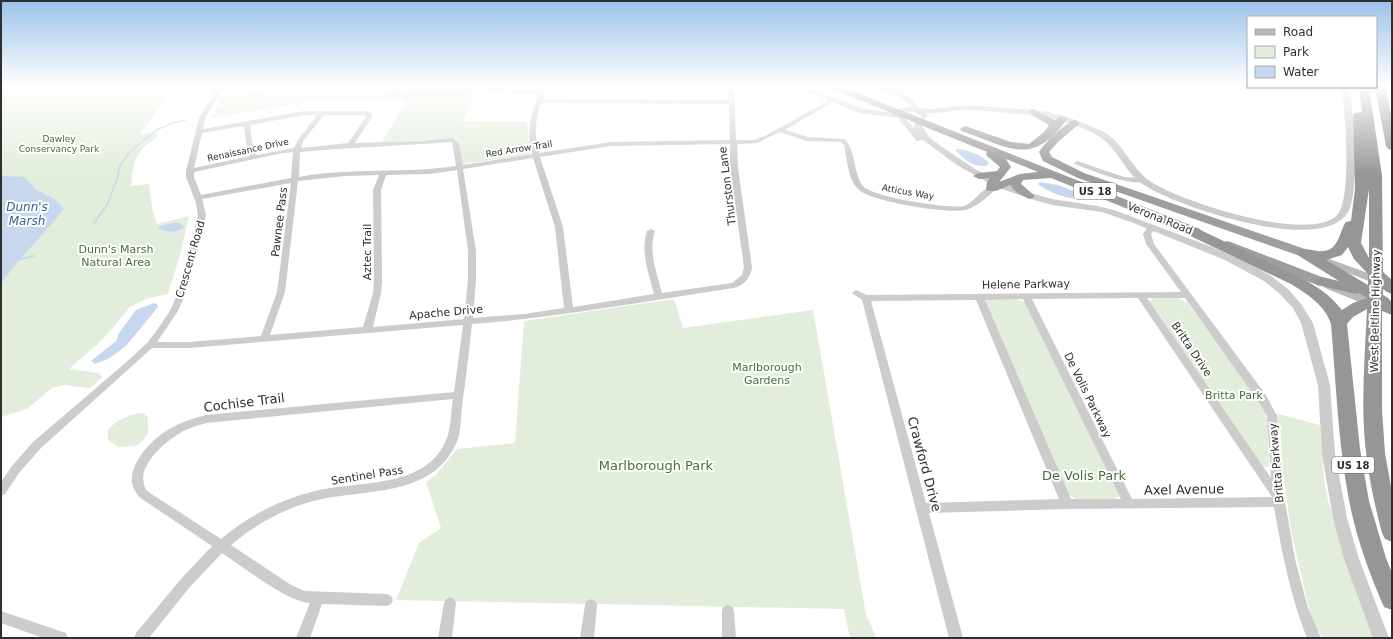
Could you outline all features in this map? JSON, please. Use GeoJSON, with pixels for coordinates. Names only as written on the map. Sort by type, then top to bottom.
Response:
{"type":"FeatureCollection","features":[{"type":"Feature","properties":{"kind":"highway","name":"Verona Road"},"geometry":{"type":"LineString","coordinates":[[919,116],[942,125],[981,145],[1322,282]]}},
{"type":"Feature","properties":{"kind":"highway"},"geometry":{"type":"LineString","coordinates":[[1041,116],[1050,120],[1054,126],[1052,129]]}},
{"type":"Feature","properties":{"kind":"highway"},"geometry":{"type":"LineString","coordinates":[[1359,116],[1362,189],[1354,243],[1355,249],[1364,262],[1383,297]]}},
{"type":"Feature","properties":{"kind":"highway","name":"West Beltline Highway"},"geometry":{"type":"LineString","coordinates":[[1368,116],[1376,176],[1374,442],[1380,482],[1392,533]]}},
{"type":"Feature","properties":{"kind":"highway"},"geometry":{"type":"LineString","coordinates":[[1386,116],[1392,146]]}},
{"type":"Feature","properties":{"kind":"highway"},"geometry":{"type":"LineString","coordinates":[[957,128],[966,129],[1023,148],[1034,145],[1062,119]]}},
{"type":"Feature","properties":{"kind":"highway"},"geometry":{"type":"LineString","coordinates":[[1075,124],[1054,140],[1045,151],[1044,156],[1086,178]]}},
{"type":"Feature","properties":{"kind":"highway","name":"Verona Road"},"geometry":{"type":"LineString","coordinates":[[942,125],[957,128],[1086,178],[1304,253]]}},
{"type":"Feature","properties":{"kind":"highway"},"geometry":{"type":"LineString","coordinates":[[981,145],[986,151],[1004,163],[1006,167],[996,183]]}},
{"type":"Feature","properties":{"kind":"highway"},"geometry":{"type":"LineString","coordinates":[[980,176],[996,183],[1037,174],[1054,175]]}},
{"type":"Feature","properties":{"kind":"highway"},"geometry":{"type":"LineString","coordinates":[[1020,177],[1015,184],[1017,187],[1033,197]]}},
{"type":"Feature","properties":{"kind":"highway"},"geometry":{"type":"LineString","coordinates":[[1304,253],[1327,256],[1340,251],[1356,214],[1359,211]]}},
{"type":"Feature","properties":{"kind":"highway","name":"US 18"},"geometry":{"type":"LineString","coordinates":[[1185,228],[1296,281],[1310,289],[1330,306],[1336,314],[1339,324],[1351,449],[1359,501],[1375,558],[1392,600]]}},
{"type":"Feature","properties":{"kind":"highway","name":"US 18"},"geometry":{"type":"LineString","coordinates":[[1304,253],[1383,297]]}},
{"type":"Feature","properties":{"kind":"highway"},"geometry":{"type":"LineString","coordinates":[[1322,282],[1383,297]]}},
{"type":"Feature","properties":{"kind":"highway"},"geometry":{"type":"LineString","coordinates":[[1339,324],[1345,315],[1353,309],[1383,297]]}},
{"type":"Feature","properties":{"kind":"main road","name":"Verona Road"},"geometry":{"type":"LineString","coordinates":[[1304,253],[1335,265],[1383,297]]}},
{"type":"Feature","properties":{"kind":"street","name":"Crescent Road"},"geometry":{"type":"LineString","coordinates":[[1,491],[15,470],[37,446],[150,345],[167,321],[181,295],[202,215],[198,198],[190,177],[190,171],[198,132],[203,116]]}},
{"type":"Feature","properties":{"kind":"street"},"geometry":{"type":"LineString","coordinates":[[198,132],[288,116]]}},
{"type":"Feature","properties":{"kind":"street","name":"Pawnee Pass"},"geometry":{"type":"LineString","coordinates":[[264,339],[281,292],[295,179],[297,150],[300,141],[320,116]]}},
{"type":"Feature","properties":{"kind":"street"},"geometry":{"type":"LineString","coordinates":[[350,145],[369,116]]}},
{"type":"Feature","properties":{"kind":"street"},"geometry":{"type":"LineString","coordinates":[[534,116],[532,127],[537,156],[559,227],[569,311]]}},
{"type":"Feature","properties":{"kind":"street","name":"Thurston Lane"},"geometry":{"type":"LineString","coordinates":[[732,116],[735,181],[748,267],[748,273],[741,281]]}},
{"type":"Feature","properties":{"kind":"street","name":"Red Arrow Trail"},"geometry":{"type":"LineString","coordinates":[[198,198],[295,179],[328,175],[429,172],[622,143],[755,142],[805,116]]}},
{"type":"Feature","properties":{"kind":"street"},"geometry":{"type":"LineString","coordinates":[[902,116],[905,123],[933,151],[965,174],[996,183],[1033,197],[1053,202]]}},
{"type":"Feature","properties":{"kind":"street"},"geometry":{"type":"LineString","coordinates":[[904,116],[910,120],[917,116]]}},
{"type":"Feature","properties":{"kind":"street"},"geometry":{"type":"LineString","coordinates":[[920,116],[918,126],[920,133],[980,176]]}},
{"type":"Feature","properties":{"kind":"street"},"geometry":{"type":"LineString","coordinates":[[1049,116],[1097,132],[1110,140],[1129,165],[1143,180],[1176,198],[1247,220],[1266,224],[1303,228],[1329,224],[1340,217],[1345,211],[1350,188],[1348,116]]}},
{"type":"Feature","properties":{"kind":"street"},"geometry":{"type":"LineString","coordinates":[[247,123],[249,142],[254,157]]}},
{"type":"Feature","properties":{"kind":"street","name":"Atticus Way"},"geometry":{"type":"LineString","coordinates":[[779,130],[808,139],[843,140],[847,145],[857,180],[861,188],[866,192],[878,196],[928,205],[959,208],[969,206],[996,183]]}},
{"type":"Feature","properties":{"kind":"street","name":"Renaissance Drive"},"geometry":{"type":"LineString","coordinates":[[190,171],[254,157],[297,150],[350,145],[418,143],[453,140]]}},
{"type":"Feature","properties":{"kind":"street","name":"Sentinel Pass"},"geometry":{"type":"LineString","coordinates":[[141,638],[204,563],[221,546],[247,526],[293,502],[321,494],[394,484],[419,477],[442,458],[449,447],[452,438],[458,395],[472,280],[472,251],[456,142],[453,140]]}},
{"type":"Feature","properties":{"kind":"street"},"geometry":{"type":"LineString","coordinates":[[1077,163],[1123,179],[1143,180]]}},
{"type":"Feature","properties":{"kind":"street","name":"Aztec Trail"},"geometry":{"type":"LineString","coordinates":[[367,331],[378,281],[377,190],[383,173]]}},
{"type":"Feature","properties":{"kind":"street"},"geometry":{"type":"LineString","coordinates":[[996,183],[1020,199],[1089,207],[1111,212],[1152,227],[1257,273],[1286,293],[1299,308],[1307,324],[1324,385],[1332,478],[1340,518],[1358,576],[1381,638]]}},
{"type":"Feature","properties":{"kind":"street","name":"Britta Parkway"},"geometry":{"type":"LineString","coordinates":[[1152,227],[1147,234],[1150,244],[1259,393],[1268,409],[1274,430],[1278,499],[1289,559],[1302,608],[1314,638]]}},
{"type":"Feature","properties":{"kind":"street"},"geometry":{"type":"LineString","coordinates":[[651,232],[648,238],[647,248],[660,297]]}},
{"type":"Feature","properties":{"kind":"street","name":"Apache Drive"},"geometry":{"type":"LineString","coordinates":[[150,345],[189,346],[524,317],[729,287],[741,281]]}},
{"type":"Feature","properties":{"kind":"street"},"geometry":{"type":"LineString","coordinates":[[856,293],[866,298]]}},
{"type":"Feature","properties":{"kind":"street","name":"Britta Drive"},"geometry":{"type":"LineString","coordinates":[[1140,295],[1278,499]]}},
{"type":"Feature","properties":{"kind":"street","name":"Helene Parkway"},"geometry":{"type":"LineString","coordinates":[[866,298],[1186,295]]}},
{"type":"Feature","properties":{"kind":"street","name":"De Volis Parkway"},"geometry":{"type":"LineString","coordinates":[[1026,296],[1129,504]]}},
{"type":"Feature","properties":{"kind":"street"},"geometry":{"type":"LineString","coordinates":[[979,297],[1067,504]]}},
{"type":"Feature","properties":{"kind":"street","name":"Crawford Drive"},"geometry":{"type":"LineString","coordinates":[[866,298],[956,638]]}},
{"type":"Feature","properties":{"kind":"street","name":"Cochise Trail"},"geometry":{"type":"LineString","coordinates":[[387,600],[304,597],[287,589],[143,494],[138,485],[139,474],[143,461],[151,451],[173,432],[200,421],[223,417],[458,395]]}},
{"type":"Feature","properties":{"kind":"street","name":"Axel Avenue"},"geometry":{"type":"LineString","coordinates":[[922,508],[1129,504],[1278,499]]}},
{"type":"Feature","properties":{"kind":"street"},"geometry":{"type":"LineString","coordinates":[[303,638],[318,598]]}},
{"type":"Feature","properties":{"kind":"street"},"geometry":{"type":"LineString","coordinates":[[445,638],[450,603]]}},
{"type":"Feature","properties":{"kind":"street"},"geometry":{"type":"LineString","coordinates":[[587,638],[591,605]]}},
{"type":"Feature","properties":{"kind":"street"},"geometry":{"type":"LineString","coordinates":[[728,611],[729,638]]}},
{"type":"Feature","properties":{"kind":"street"},"geometry":{"type":"LineString","coordinates":[[1,617],[60,638]]}},
{"type":"Feature","properties":{"kind":"green space"},"geometry":{"type":"Polygon","coordinates":[[[1,116],[153,116],[140,134],[156,133],[158,137],[145,147],[137,157],[133,170],[131,186],[149,184],[152,208],[157,224],[189,216],[180,255],[168,294],[148,298],[130,307],[103,339],[69,369],[99,373],[102,377],[90,388],[63,385],[52,388],[27,409],[1,417],[1,116]]]}},
{"type":"Feature","properties":{"kind":"green space"},"geometry":{"type":"Polygon","coordinates":[[[212,116],[224,116],[211,118],[212,116]]]}},
{"type":"Feature","properties":{"kind":"green space"},"geometry":{"type":"Polygon","coordinates":[[[398,116],[465,116],[462,121],[527,122],[530,154],[462,164],[460,141],[456,138],[382,142],[398,116]]]}},
{"type":"Feature","properties":{"kind":"green space","name":"Britta Park"},"geometry":{"type":"Polygon","coordinates":[[[1175,297],[1188,303],[1251,390],[1265,412],[1268,426],[1269,467],[1261,466],[1150,303],[1154,298],[1175,297]]]}},
{"type":"Feature","properties":{"kind":"green space","name":"Marlborough Park"},"geometry":{"type":"Polygon","coordinates":[[[674,299],[683,328],[813,310],[866,615],[877,638],[850,638],[844,609],[396,600],[419,543],[441,528],[426,482],[436,475],[457,449],[515,443],[524,321],[674,299]]]}},
{"type":"Feature","properties":{"kind":"green space","name":"De Volis Park"},"geometry":{"type":"Polygon","coordinates":[[[1017,299],[1026,303],[1119,494],[1118,497],[1114,499],[1076,499],[1067,493],[985,304],[986,301],[989,300],[1017,299]]]}},
{"type":"Feature","properties":{"kind":"green space"},"geometry":{"type":"Polygon","coordinates":[[[142,413],[148,417],[148,432],[143,441],[136,446],[118,447],[108,440],[108,430],[115,423],[127,416],[142,413]]]}},
{"type":"Feature","properties":{"kind":"green space"},"geometry":{"type":"Polygon","coordinates":[[[1275,413],[1320,425],[1324,480],[1328,501],[1357,594],[1375,638],[1327,638],[1322,636],[1313,625],[1291,531],[1283,472],[1280,426],[1275,413]]]}},
{"type":"Feature","properties":{"kind":"water"},"geometry":{"type":"Polygon","coordinates":[[[957,149],[974,153],[989,163],[986,166],[972,164],[955,150],[957,149]]]}},
{"type":"Feature","properties":{"kind":"water","name":"Dunn's Marsh"},"geometry":{"type":"Polygon","coordinates":[[[1,173],[3,176],[25,177],[35,189],[56,200],[64,209],[1,284],[1,173]]]}},
{"type":"Feature","properties":{"kind":"water"},"geometry":{"type":"Polygon","coordinates":[[[1039,182],[1058,185],[1084,195],[1085,198],[1079,199],[1060,196],[1038,184],[1039,182]]]}},
{"type":"Feature","properties":{"kind":"water"},"geometry":{"type":"Polygon","coordinates":[[[180,223],[184,227],[178,231],[158,229],[158,227],[163,225],[180,223]]]}},
{"type":"Feature","properties":{"kind":"water"},"geometry":{"type":"Polygon","coordinates":[[[154,303],[157,304],[158,307],[126,346],[108,359],[95,364],[91,361],[116,341],[119,333],[136,310],[154,303]]]}},
{"type":"Feature","properties":{"kind":"waterway"},"geometry":{"type":"LineString","coordinates":[[94,223],[107,205],[118,176],[119,167],[130,152],[156,130],[173,123],[186,120]]}},
{"type":"Feature","properties":{"kind":"waterway"},"geometry":{"type":"LineString","coordinates":[[20,259],[34,256]]}},
{"type":"Feature","properties":{"kind":"park label","name":"Dawley Conservancy Park"},"geometry":{"type":"Point","coordinates":[59,144]}},
{"type":"Feature","properties":{"kind":"park label","name":"Dunn's Marsh Natural Area"},"geometry":{"type":"Point","coordinates":[116,255]}},
{"type":"Feature","properties":{"kind":"park label","name":"Marlborough Gardens"},"geometry":{"type":"Point","coordinates":[767,373]}}]}
